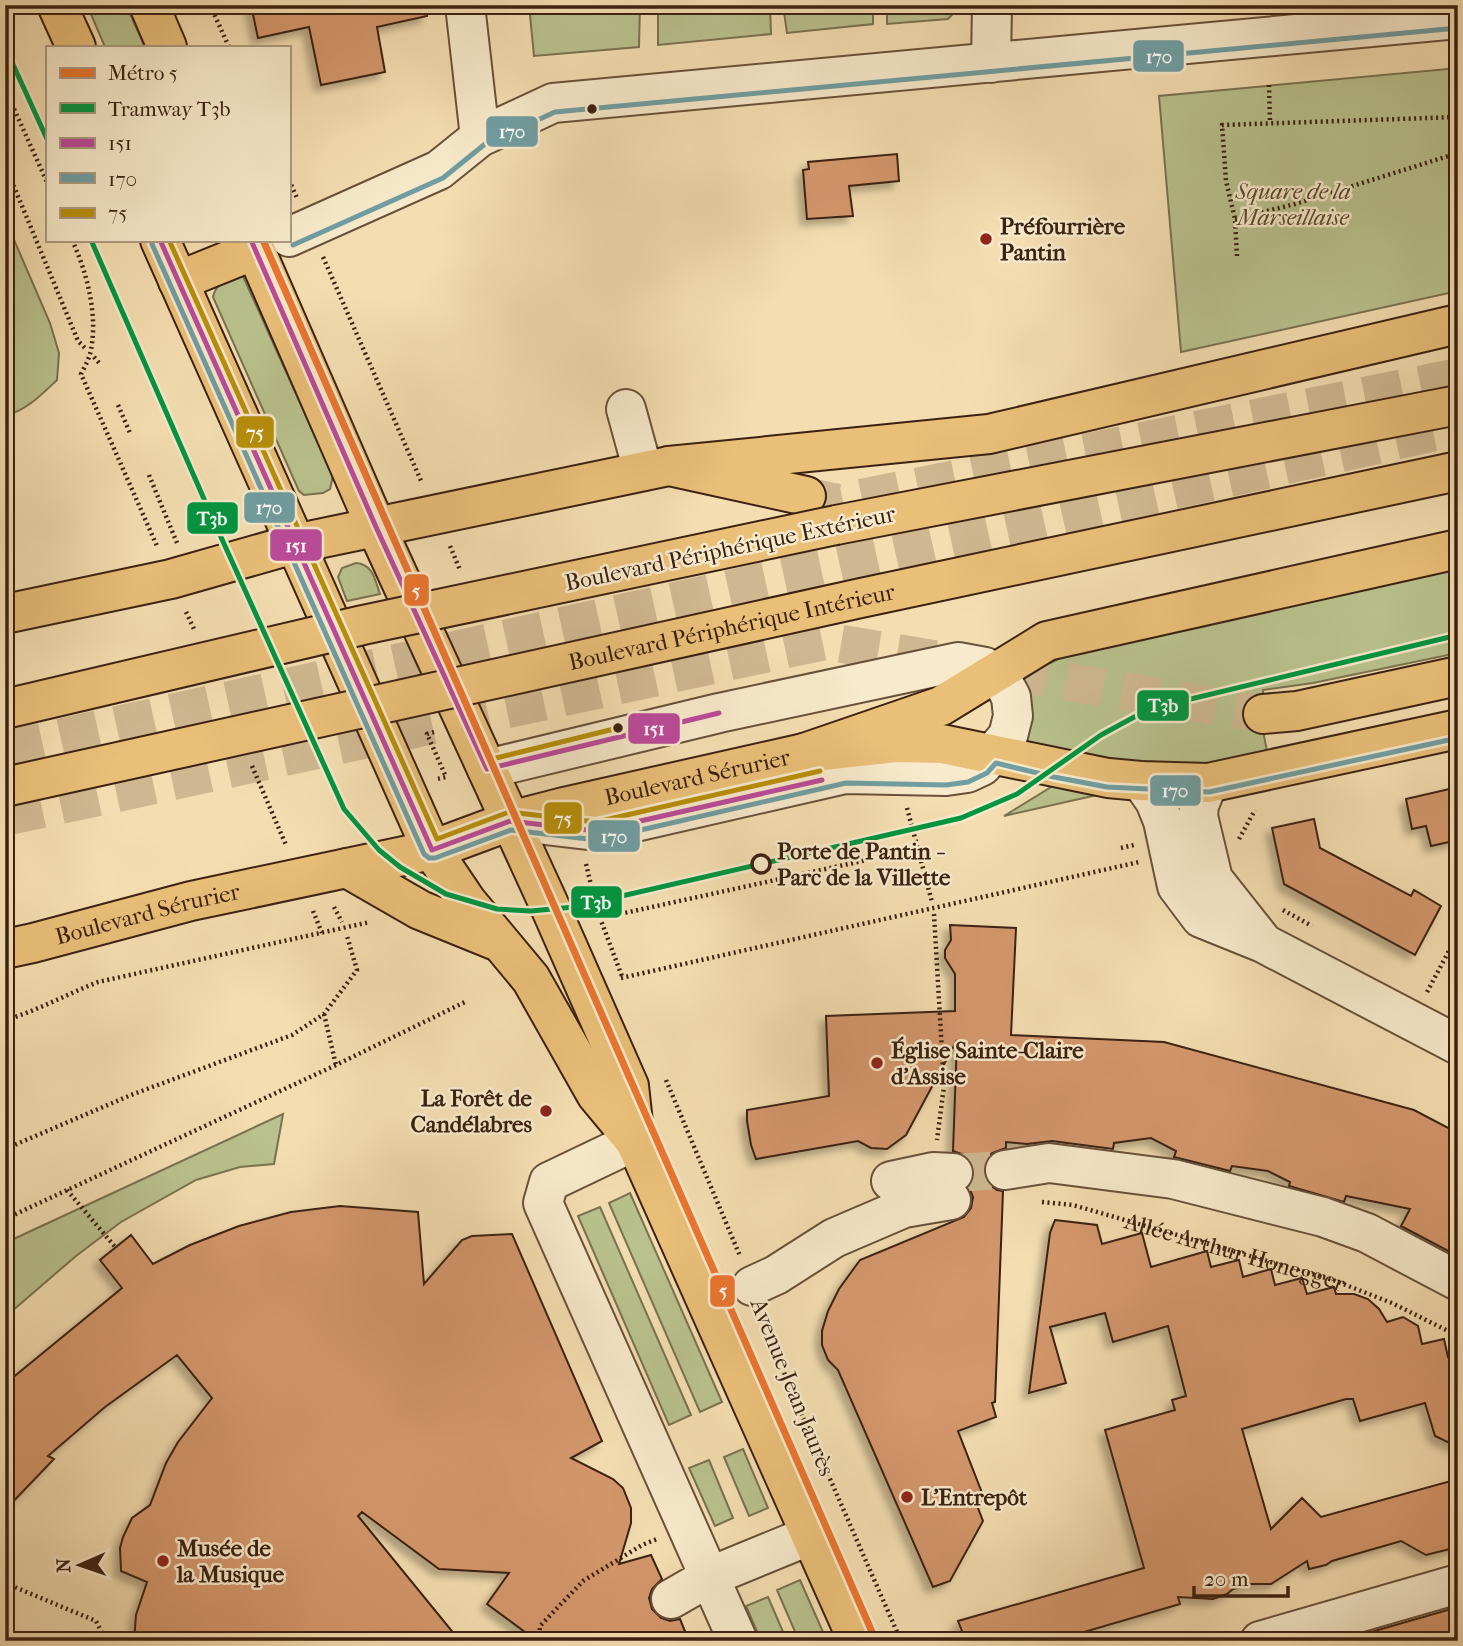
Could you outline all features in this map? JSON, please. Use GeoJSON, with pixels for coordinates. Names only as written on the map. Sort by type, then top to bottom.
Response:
{"type":"FeatureCollection","features":[{"type":"Feature","properties":{"kind":"main road"},"geometry":{"type":"LineString","coordinates":[[57,5],[76,46]]}},
{"type":"Feature","properties":{"kind":"main road"},"geometry":{"type":"LineString","coordinates":[[149,5],[167,46]]}},
{"type":"Feature","properties":{"kind":"main road","name":"Avenue Jean Jaurès"},"geometry":{"type":"LineString","coordinates":[[161,242],[432,850],[467,902],[531,979],[596,1094],[635,1141],[858,1641]]}},
{"type":"Feature","properties":{"kind":"main road"},"geometry":{"type":"LineString","coordinates":[[178,281],[279,243]]}},
{"type":"Feature","properties":{"kind":"main road","name":"Avenue Jean Jaurès"},"geometry":{"type":"LineString","coordinates":[[279,243],[376,527],[629,1086],[635,1141]]}},
{"type":"Feature","properties":{"kind":"main road"},"geometry":{"type":"LineString","coordinates":[[5,614],[171,579],[294,544],[656,469],[989,434],[1458,324]]}},
{"type":"Feature","properties":{"kind":"main road","name":"Boulevard Périphérique Extérieur"},"geometry":{"type":"LineString","coordinates":[[5,709],[363,625],[698,553],[1458,405]]}},
{"type":"Feature","properties":{"kind":"main road"},"geometry":{"type":"LineString","coordinates":[[656,469],[806,496]]}},
{"type":"Feature","properties":{"kind":"main road","name":"Boulevard Périphérique Intérieur"},"geometry":{"type":"LineString","coordinates":[[5,787],[874,595],[1458,471]]}},
{"type":"Feature","properties":{"kind":"main road"},"geometry":{"type":"LineString","coordinates":[[804,753],[940,706],[1047,640],[1458,549]]}},
{"type":"Feature","properties":{"kind":"main road"},"geometry":{"type":"LineString","coordinates":[[1263,714],[1297,711],[1458,676]]}},
{"type":"Feature","properties":{"kind":"main road","name":"Boulevard Sérurier"},"geometry":{"type":"LineString","coordinates":[[5,948],[191,901],[339,884],[510,821],[804,753],[919,743],[942,744],[993,753],[1056,769],[1141,781],[1208,783],[1458,729]]}},
{"type":"Feature","properties":{"kind":"main road"},"geometry":{"type":"LineString","coordinates":[[339,884],[420,910],[487,936],[504,947]]}},
{"type":"Feature","properties":{"kind":"street"},"geometry":{"type":"LineString","coordinates":[[465,5],[480,137]]}},
{"type":"Feature","properties":{"kind":"street"},"geometry":{"type":"LineString","coordinates":[[991,63],[992,5]]}},
{"type":"Feature","properties":{"kind":"street"},"geometry":{"type":"LineString","coordinates":[[290,238],[439,170],[480,137],[553,103],[991,63],[1357,17],[1458,19]]}},
{"type":"Feature","properties":{"kind":"street"},"geometry":{"type":"LineString","coordinates":[[626,409],[656,469]]}},
{"type":"Feature","properties":{"kind":"street"},"geometry":{"type":"LineString","coordinates":[[487,769],[719,713],[958,662],[985,667],[1004,684],[1011,697],[1013,716],[1008,736],[982,766],[967,773],[946,776],[845,774],[596,831],[510,821]]}},
{"type":"Feature","properties":{"kind":"street"},"geometry":{"type":"LineString","coordinates":[[1141,781],[1155,800],[1163,821],[1177,887],[1201,918],[1263,943],[1458,1045]]}},
{"type":"Feature","properties":{"kind":"street"},"geometry":{"type":"LineString","coordinates":[[1208,783],[1199,805],[1198,816],[1213,879],[1263,943]]}},
{"type":"Feature","properties":{"kind":"street"},"geometry":{"type":"LineString","coordinates":[[635,1141],[549,1182],[543,1203],[738,1641]]}},
{"type":"Feature","properties":{"kind":"street"},"geometry":{"type":"LineString","coordinates":[[1004,1183],[1049,1163],[1173,1179],[1324,1217],[1367,1233],[1458,1281]]}},
{"type":"Feature","properties":{"kind":"street"},"geometry":{"type":"LineString","coordinates":[[891,1181],[946,1181]]}},
{"type":"Feature","properties":{"kind":"street"},"geometry":{"type":"LineString","coordinates":[[752,1286],[776,1275],[834,1238],[904,1208],[946,1181]]}},
{"type":"Feature","properties":{"kind":"street"},"geometry":{"type":"LineString","coordinates":[[671,1599],[710,1576],[811,1535]]}},
{"type":"Feature","properties":{"kind":"street"},"geometry":{"type":"LineString","coordinates":[[1260,1641],[1458,1584]]}},
{"type":"Feature","properties":{"kind":"path"},"geometry":{"type":"LineString","coordinates":[[210,5],[229,46]]}},
{"type":"Feature","properties":{"kind":"path"},"geometry":{"type":"LineString","coordinates":[[1269,85],[1270,122]]}},
{"type":"Feature","properties":{"kind":"path"},"geometry":{"type":"LineString","coordinates":[[5,89],[46,180]]}},
{"type":"Feature","properties":{"kind":"path"},"geometry":{"type":"LineString","coordinates":[[1237,256],[1236,219],[1226,181],[1222,125],[1458,117]]}},
{"type":"Feature","properties":{"kind":"path"},"geometry":{"type":"LineString","coordinates":[[1236,219],[1296,204],[1458,153]]}},
{"type":"Feature","properties":{"kind":"path"},"geometry":{"type":"LineString","coordinates":[[5,164],[78,341],[85,348]]}},
{"type":"Feature","properties":{"kind":"path"},"geometry":{"type":"LineString","coordinates":[[73,242],[89,294],[93,330],[90,354],[81,374],[160,552]]}},
{"type":"Feature","properties":{"kind":"path"},"geometry":{"type":"LineString","coordinates":[[279,243],[426,491]]}},
{"type":"Feature","properties":{"kind":"path"},"geometry":{"type":"LineString","coordinates":[[93,358],[101,365]]}},
{"type":"Feature","properties":{"kind":"path"},"geometry":{"type":"LineString","coordinates":[[118,404],[130,433]]}},
{"type":"Feature","properties":{"kind":"path"},"geometry":{"type":"LineString","coordinates":[[149,475],[179,547]]}},
{"type":"Feature","properties":{"kind":"path"},"geometry":{"type":"LineString","coordinates":[[448,541],[464,578]]}},
{"type":"Feature","properties":{"kind":"path"},"geometry":{"type":"LineString","coordinates":[[426,781],[446,777],[427,734],[442,730]]}},
{"type":"Feature","properties":{"kind":"path"},"geometry":{"type":"LineString","coordinates":[[907,807],[932,902]]}},
{"type":"Feature","properties":{"kind":"path"},"geometry":{"type":"LineString","coordinates":[[620,914],[917,849]]}},
{"type":"Feature","properties":{"kind":"path"},"geometry":{"type":"LineString","coordinates":[[584,856],[597,910],[628,989]]}},
{"type":"Feature","properties":{"kind":"path"},"geometry":{"type":"LineString","coordinates":[[623,978],[1124,865]]}},
{"type":"Feature","properties":{"kind":"path"},"geometry":{"type":"LineString","coordinates":[[339,884],[342,922]]}},
{"type":"Feature","properties":{"kind":"path"},"geometry":{"type":"LineString","coordinates":[[5,1020],[99,982],[322,933],[311,904]]}},
{"type":"Feature","properties":{"kind":"path"},"geometry":{"type":"LineString","coordinates":[[934,914],[944,1086],[946,1181]]}},
{"type":"Feature","properties":{"kind":"path"},"geometry":{"type":"LineString","coordinates":[[1412,1021],[1458,934]]}},
{"type":"Feature","properties":{"kind":"path"},"geometry":{"type":"LineString","coordinates":[[5,1149],[131,1095],[292,1035],[324,1014],[357,970],[347,936]]}},
{"type":"Feature","properties":{"kind":"path"},"geometry":{"type":"LineString","coordinates":[[5,1219],[467,1001]]}},
{"type":"Feature","properties":{"kind":"path"},"geometry":{"type":"LineString","coordinates":[[324,1014],[336,1065]]}},
{"type":"Feature","properties":{"kind":"path","name":"Avenue Jean Jaurès"},"geometry":{"type":"LineString","coordinates":[[662,1070],[752,1286],[788,1383],[901,1641]]}},
{"type":"Feature","properties":{"kind":"path","name":"Allée Arthur Honegger"},"geometry":{"type":"LineString","coordinates":[[1004,1183],[1333,1280],[1392,1303],[1458,1336]]}},
{"type":"Feature","properties":{"kind":"path"},"geometry":{"type":"LineString","coordinates":[[67,1190],[116,1248]]}},
{"type":"Feature","properties":{"kind":"path"},"geometry":{"type":"LineString","coordinates":[[540,1641],[540,1626],[583,1581],[642,1545]]}},
{"type":"Feature","properties":{"kind":"path"},"geometry":{"type":"LineString","coordinates":[[5,1583],[96,1621],[106,1641]]}},
{"type":"Feature","properties":{"kind":"green space"},"geometry":{"type":"Polygon","coordinates":[[[87,5],[126,5],[145,46],[105,46],[87,5]]]}},
{"type":"Feature","properties":{"kind":"green space"},"geometry":{"type":"Polygon","coordinates":[[[529,5],[640,5],[639,47],[534,56],[529,5]]]}},
{"type":"Feature","properties":{"kind":"green space"},"geometry":{"type":"Polygon","coordinates":[[[658,5],[770,5],[771,34],[658,45],[658,5]]]}},
{"type":"Feature","properties":{"kind":"green space"},"geometry":{"type":"Polygon","coordinates":[[[783,5],[873,5],[873,24],[787,33],[783,5]]]}},
{"type":"Feature","properties":{"kind":"green space"},"geometry":{"type":"Polygon","coordinates":[[[887,5],[961,5],[948,19],[887,24],[887,5]]]}},
{"type":"Feature","properties":{"kind":"green space","name":"Square de la Marseillaise"},"geometry":{"type":"Polygon","coordinates":[[[1458,68],[1458,291],[1181,352],[1159,96],[1458,68]]]}},
{"type":"Feature","properties":{"kind":"green space"},"geometry":{"type":"Polygon","coordinates":[[[5,219],[50,323],[59,353],[57,380],[27,406],[5,416],[5,219]]]}},
{"type":"Feature","properties":{"kind":"green space"},"geometry":{"type":"Polygon","coordinates":[[[242,274],[333,476],[330,489],[323,493],[304,495],[299,491],[213,297],[220,285],[242,274]]]}},
{"type":"Feature","properties":{"kind":"green space"},"geometry":{"type":"Polygon","coordinates":[[[356,563],[370,570],[380,594],[347,601],[338,577],[342,568],[356,563]]]}},
{"type":"Feature","properties":{"kind":"green space"},"geometry":{"type":"Polygon","coordinates":[[[1458,568],[1458,653],[1313,683],[1263,690],[1264,736],[1268,756],[1184,768],[1123,762],[1024,741],[1029,701],[1023,677],[1062,657],[1458,568]]]}},
{"type":"Feature","properties":{"kind":"green space"},"geometry":{"type":"Polygon","coordinates":[[[1056,784],[1106,793],[1004,816],[1056,784]]]}},
{"type":"Feature","properties":{"kind":"green space"},"geometry":{"type":"Polygon","coordinates":[[[283,1114],[274,1164],[240,1167],[196,1180],[121,1222],[76,1256],[5,1317],[5,1243],[283,1114]]]}},
{"type":"Feature","properties":{"kind":"green space"},"geometry":{"type":"Polygon","coordinates":[[[630,1193],[722,1402],[700,1412],[609,1203],[630,1193]]]}},
{"type":"Feature","properties":{"kind":"green space"},"geometry":{"type":"Polygon","coordinates":[[[600,1207],[691,1415],[669,1425],[578,1216],[600,1207]]]}},
{"type":"Feature","properties":{"kind":"green space"},"geometry":{"type":"Polygon","coordinates":[[[743,1449],[768,1508],[749,1516],[724,1457],[743,1449]]]}},
{"type":"Feature","properties":{"kind":"green space"},"geometry":{"type":"Polygon","coordinates":[[[709,1460],[733,1518],[715,1526],[689,1468],[709,1460]]]}},
{"type":"Feature","properties":{"kind":"green space"},"geometry":{"type":"Polygon","coordinates":[[[800,1580],[827,1641],[799,1641],[777,1590],[800,1580]]]}},
{"type":"Feature","properties":{"kind":"green space"},"geometry":{"type":"Polygon","coordinates":[[[768,1597],[787,1641],[761,1641],[746,1606],[768,1597]]]}},
{"type":"Feature","properties":{"kind":"building"},"geometry":{"type":"Polygon","coordinates":[[[251,5],[426,5],[427,16],[377,27],[385,72],[321,85],[309,27],[258,38],[251,5]]]}},
{"type":"Feature","properties":{"kind":"building"},"geometry":{"type":"Polygon","coordinates":[[[897,154],[899,181],[849,186],[853,216],[807,219],[803,170],[809,169],[808,162],[897,154]]]}},
{"type":"Feature","properties":{"kind":"building"},"geometry":{"type":"Polygon","coordinates":[[[1458,787],[1458,840],[1431,846],[1426,826],[1412,829],[1406,799],[1458,787]]]}},
{"type":"Feature","properties":{"kind":"building"},"geometry":{"type":"Polygon","coordinates":[[[1314,819],[1320,848],[1411,896],[1414,890],[1441,906],[1415,955],[1284,884],[1272,828],[1314,819]]]}},
{"type":"Feature","properties":{"kind":"building"},"geometry":{"type":"Polygon","coordinates":[[[950,925],[1016,928],[1011,1035],[1164,1042],[1414,1110],[1458,1133],[1458,1243],[1452,1253],[1401,1226],[1410,1209],[1346,1196],[1344,1202],[1289,1186],[1290,1182],[1268,1171],[1232,1166],[1230,1171],[1174,1157],[1176,1151],[1151,1138],[1114,1143],[1113,1149],[1052,1141],[1027,1144],[1006,1142],[1006,1148],[992,1153],[985,1162],[983,1173],[989,1184],[1003,1191],[995,1402],[992,1403],[996,1417],[958,1431],[984,1498],[978,1508],[983,1521],[950,1581],[933,1587],[838,1370],[828,1360],[822,1345],[822,1331],[839,1289],[860,1260],[964,1217],[971,1208],[973,1197],[969,1187],[975,1175],[973,1164],[965,1155],[953,1151],[957,1040],[906,1135],[887,1149],[871,1148],[858,1141],[756,1159],[751,1145],[747,1110],[829,1096],[826,1016],[955,1011],[955,974],[945,958],[945,950],[951,940],[950,925]]]}},
{"type":"Feature","properties":{"kind":"building"},"geometry":{"type":"Polygon","coordinates":[[[340,1206],[418,1212],[424,1284],[462,1240],[472,1236],[512,1234],[602,1441],[571,1458],[613,1479],[623,1488],[631,1508],[631,1523],[619,1564],[651,1555],[662,1579],[652,1589],[649,1598],[652,1609],[661,1618],[670,1621],[680,1619],[689,1641],[537,1641],[487,1604],[509,1573],[439,1569],[362,1512],[358,1516],[460,1641],[134,1641],[136,1615],[147,1582],[121,1571],[120,1548],[123,1537],[132,1518],[150,1505],[166,1463],[178,1442],[212,1398],[177,1355],[105,1407],[48,1456],[54,1459],[5,1510],[5,1384],[122,1288],[100,1260],[131,1235],[153,1264],[190,1245],[239,1226],[291,1212],[340,1206]]]}},
{"type":"Feature","properties":{"kind":"building"},"geometry":{"type":"Polygon","coordinates":[[[1055,1220],[1097,1225],[1102,1244],[1142,1233],[1151,1267],[1207,1251],[1211,1267],[1239,1260],[1243,1277],[1271,1269],[1275,1285],[1302,1278],[1307,1294],[1334,1287],[1336,1294],[1354,1294],[1368,1299],[1379,1309],[1387,1322],[1403,1317],[1418,1326],[1422,1344],[1444,1339],[1448,1357],[1458,1355],[1458,1447],[1435,1436],[1425,1403],[1360,1421],[1353,1399],[1346,1399],[1242,1429],[1271,1529],[1302,1498],[1321,1517],[1458,1479],[1458,1547],[1426,1555],[1401,1541],[1309,1569],[1307,1561],[1271,1584],[1252,1584],[1233,1589],[1213,1599],[1178,1597],[1180,1604],[1077,1634],[1077,1641],[966,1641],[958,1621],[1144,1568],[1105,1430],[1175,1410],[1172,1400],[1186,1396],[1168,1326],[1113,1342],[1105,1313],[1050,1327],[1066,1383],[1029,1393],[1050,1233],[1055,1220]]]}},
{"type":"Feature","properties":{"kind":"building"},"geometry":{"type":"Polygon","coordinates":[[[1458,1607],[1458,1641],[1358,1641],[1357,1636],[1458,1607]]]}},
{"type":"Feature","properties":{"kind":"tunnel"},"geometry":{"type":"LineString","coordinates":[[806,496],[837,503],[1458,377]]}},
{"type":"Feature","properties":{"kind":"tunnel"},"geometry":{"type":"LineString","coordinates":[[5,750],[1458,427]]}},
{"type":"Feature","properties":{"kind":"tunnel"},"geometry":{"type":"LineString","coordinates":[[5,817],[825,641],[1263,714]]}},
{"type":"Feature","properties":{"kind":"tunnel"},"geometry":{"type":"LineString","coordinates":[[953,1173],[1005,1170]]}},
{"type":"Feature","properties":{"kind":"metro line","name":"5"},"geometry":{"type":"LineString","coordinates":[[264,242],[876,1641]]}},
{"type":"Feature","properties":{"kind":"tram line","name":"T3b"},"geometry":{"type":"LineString","coordinates":[[5,47],[46,137]]}},
{"type":"Feature","properties":{"kind":"tram line","name":"T3b"},"geometry":{"type":"LineString","coordinates":[[92,242],[344,809],[379,850],[400,867],[446,894],[497,909],[531,911],[574,907],[961,818],[1017,794],[1101,735],[1149,709],[1458,635]]}},
{"type":"Feature","properties":{"kind":"transit line","name":"170"},"geometry":{"type":"LineString","coordinates":[[293,245],[443,178],[485,144],[555,112],[1458,28]]}},
{"type":"Feature","properties":{"kind":"transit line","name":"151"},"geometry":{"type":"LineString","coordinates":[[161,242],[432,850]]}},
{"type":"Feature","properties":{"kind":"transit line","name":"75"},"geometry":{"type":"LineString","coordinates":[[170,242],[437,839],[509,812],[596,822],[820,771]]}},
{"type":"Feature","properties":{"kind":"transit line","name":"151"},"geometry":{"type":"LineString","coordinates":[[252,242],[376,527],[487,769]]}},
{"type":"Feature","properties":{"kind":"transit line","name":"75"},"geometry":{"type":"LineString","coordinates":[[261,242],[384,523],[492,759],[618,728]]}},
{"type":"Feature","properties":{"kind":"transit line","name":"170"},"geometry":{"type":"LineString","coordinates":[[152,244],[424,854],[429,858],[511,830],[597,840],[846,783],[946,785],[968,782],[987,773],[996,763],[1107,787],[1209,792],[1458,738]]}},
{"type":"Feature","properties":{"kind":"transit line","name":"151"},"geometry":{"type":"LineString","coordinates":[[487,769],[719,713]]}},
{"type":"Feature","properties":{"kind":"transit line","name":"151"},"geometry":{"type":"LineString","coordinates":[[432,850],[510,821],[596,831],[822,780]]}},
{"type":"Feature","properties":{"kind":"place","name":"Préfourrière Pantin"},"geometry":{"type":"Point","coordinates":[986,239]}},
{"type":"Feature","properties":{"kind":"place","name":"Porte de Pantin - Parc de la Villette"},"geometry":{"type":"Point","coordinates":[761,864]}},
{"type":"Feature","properties":{"kind":"place","name":"Église Sainte-Claire d'Assise"},"geometry":{"type":"Point","coordinates":[877,1063]}},
{"type":"Feature","properties":{"kind":"place","name":"La Forêt de Candélabres"},"geometry":{"type":"Point","coordinates":[546,1111]}},
{"type":"Feature","properties":{"kind":"place","name":"L'Entrepôt"},"geometry":{"type":"Point","coordinates":[907,1497]}},
{"type":"Feature","properties":{"kind":"place","name":"Musée de la Musique"},"geometry":{"type":"Point","coordinates":[163,1561]}}]}
